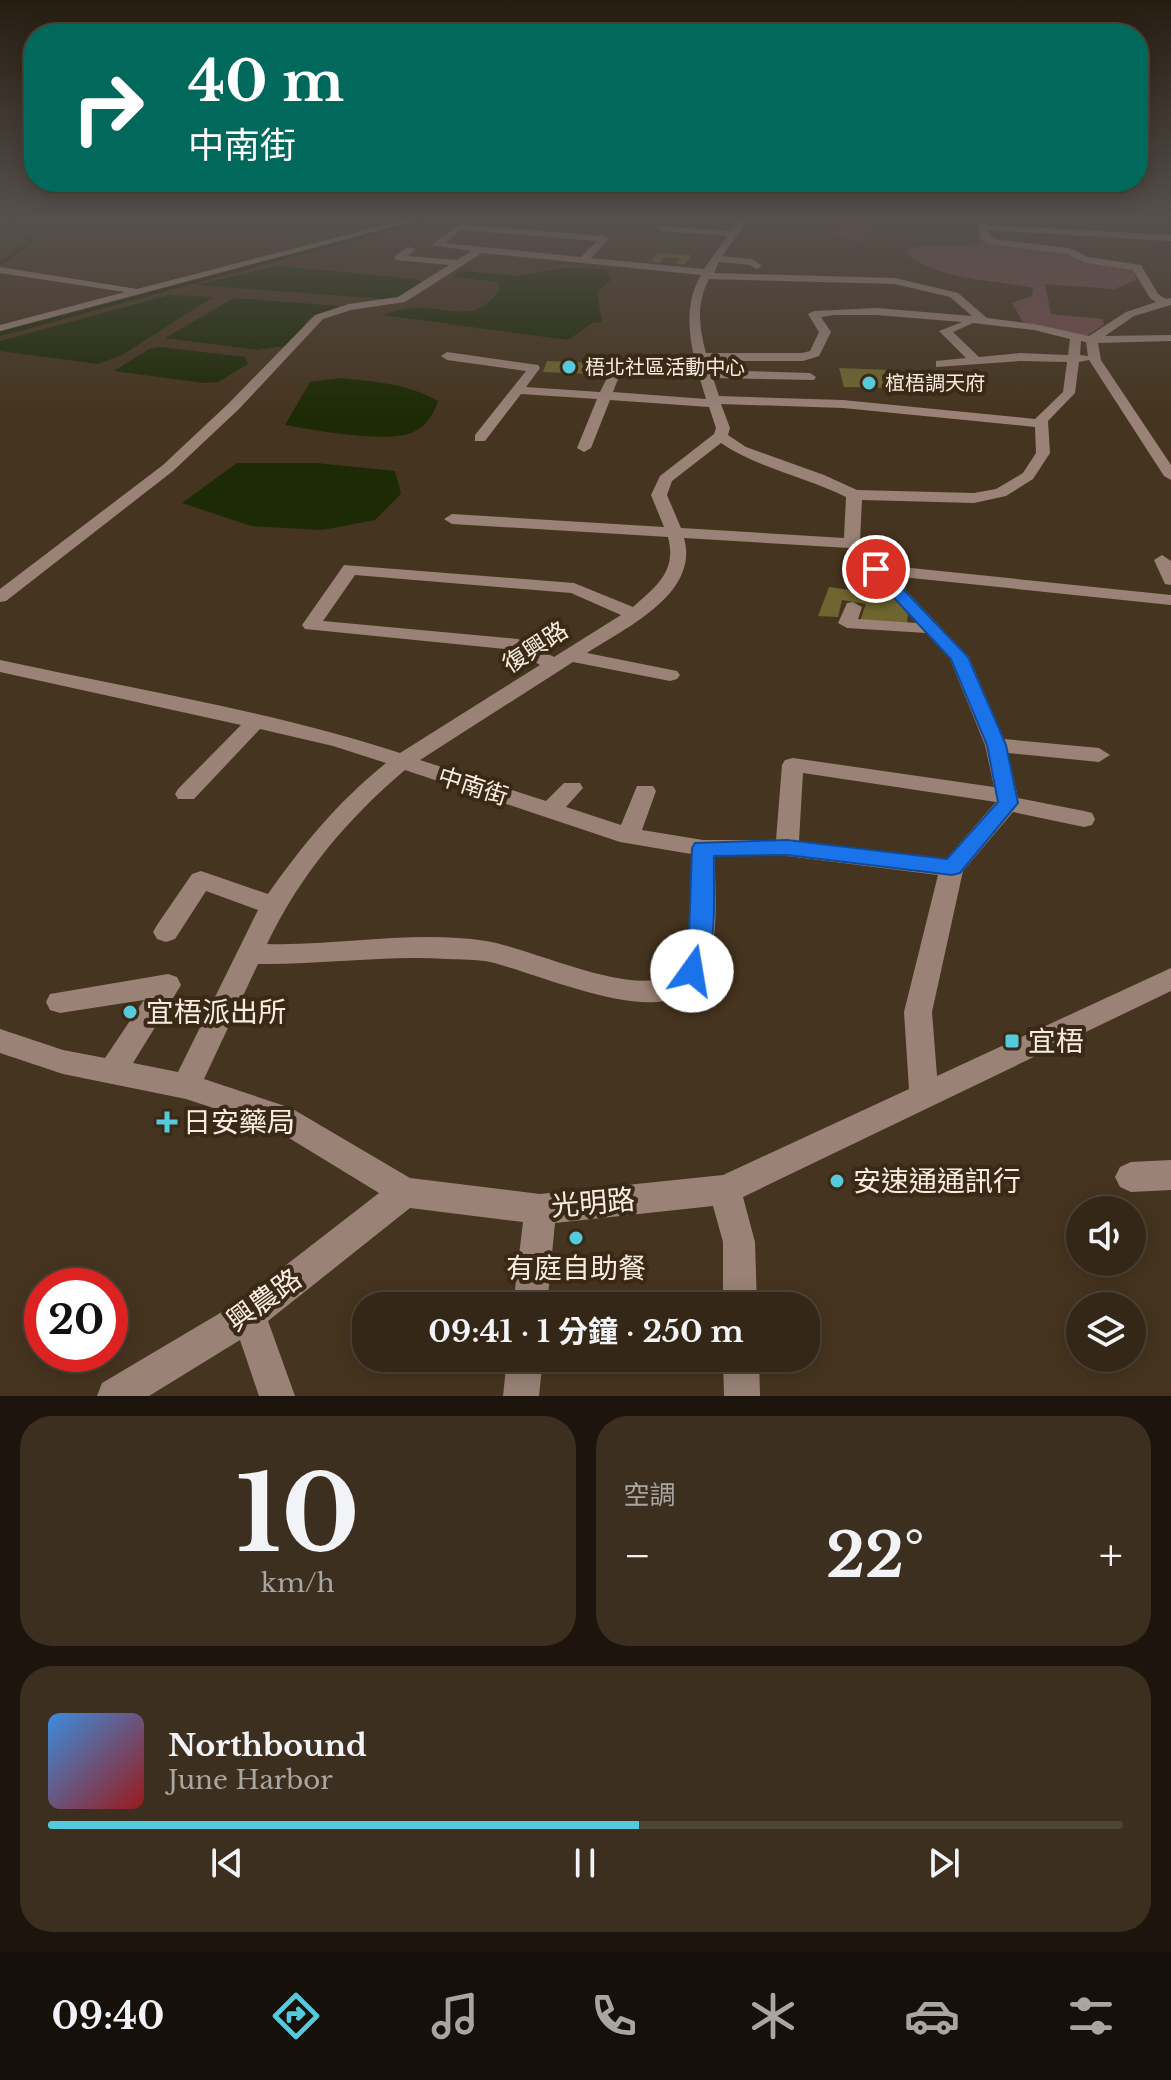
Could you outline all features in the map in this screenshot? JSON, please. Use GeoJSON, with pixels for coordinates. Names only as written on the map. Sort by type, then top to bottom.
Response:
{"type":"FeatureCollection","features":[{"type":"Feature","properties":{"kind":"street"},"geometry":{"type":"LineString","coordinates":[[88,283],[140,291]]}},
{"type":"Feature","properties":{"kind":"street"},"geometry":{"type":"LineString","coordinates":[[0,328],[170,283]]}},
{"type":"Feature","properties":{"kind":"street"},"geometry":{"type":"LineString","coordinates":[[0,597],[168,468],[234,406],[319,317],[349,307],[401,300],[427,283]]}},
{"type":"Feature","properties":{"kind":"street"},"geometry":{"type":"LineString","coordinates":[[702,283],[693,304],[704,365],[723,428],[721,436],[741,450],[819,478],[854,495],[974,498],[1001,493],[1028,476],[1043,453],[1041,420],[1069,393],[1072,358],[1083,338],[1130,314],[1168,302]]}},
{"type":"Feature","properties":{"kind":"street"},"geometry":{"type":"LineString","coordinates":[[910,283],[954,295],[984,321]]}},
{"type":"Feature","properties":{"kind":"street"},"geometry":{"type":"LineString","coordinates":[[1146,283],[1154,296],[1168,302]]}},
{"type":"Feature","properties":{"kind":"street"},"geometry":{"type":"LineString","coordinates":[[704,365],[803,357],[815,353],[825,332],[814,314],[831,311],[886,311],[984,321],[1034,327],[1083,338],[1171,338]]}},
{"type":"Feature","properties":{"kind":"street"},"geometry":{"type":"LineString","coordinates":[[976,361],[945,331],[956,325],[984,321]]}},
{"type":"Feature","properties":{"kind":"street"},"geometry":{"type":"LineString","coordinates":[[1083,338],[1171,476]]}},
{"type":"Feature","properties":{"kind":"street"},"geometry":{"type":"LineString","coordinates":[[468,359],[479,348]]}},
{"type":"Feature","properties":{"kind":"street"},"geometry":{"type":"LineString","coordinates":[[447,356],[534,368],[480,438]]}},
{"type":"Feature","properties":{"kind":"street"},"geometry":{"type":"LineString","coordinates":[[940,364],[1020,357],[1095,360]]}},
{"type":"Feature","properties":{"kind":"street"},"geometry":{"type":"LineString","coordinates":[[704,365],[810,377]]}},
{"type":"Feature","properties":{"kind":"street"},"geometry":{"type":"LineString","coordinates":[[584,448],[612,379]]}},
{"type":"Feature","properties":{"kind":"street"},"geometry":{"type":"LineString","coordinates":[[517,390],[713,402],[843,404],[1041,424]]}},
{"type":"Feature","properties":{"kind":"street","name":"復興路"},"geometry":{"type":"LineString","coordinates":[[186,1086],[273,906],[313,848],[345,812],[401,762],[635,614],[665,589],[676,574],[681,551],[659,495],[665,479],[721,436]]}},
{"type":"Feature","properties":{"kind":"street"},"geometry":{"type":"LineString","coordinates":[[852,543],[854,495]]}},
{"type":"Feature","properties":{"kind":"street"},"geometry":{"type":"LineString","coordinates":[[452,519],[852,543],[867,549],[876,569],[959,657],[996,745],[1008,799]]}},
{"type":"Feature","properties":{"kind":"street"},"geometry":{"type":"LineString","coordinates":[[1162,560],[1171,580]]}},
{"type":"Feature","properties":{"kind":"street"},"geometry":{"type":"LineString","coordinates":[[635,614],[574,588],[350,569],[311,625],[518,645],[562,660],[670,675]]}},
{"type":"Feature","properties":{"kind":"street"},"geometry":{"type":"LineString","coordinates":[[876,569],[1171,600]]}},
{"type":"Feature","properties":{"kind":"street"},"geometry":{"type":"LineString","coordinates":[[853,607],[847,623],[911,629],[931,627]]}},
{"type":"Feature","properties":{"kind":"street","name":"中南街"},"geometry":{"type":"LineString","coordinates":[[0,666],[258,720],[338,740],[628,836],[703,848],[787,848],[952,868]]}},
{"type":"Feature","properties":{"kind":"street"},"geometry":{"type":"LineString","coordinates":[[186,794],[258,720]]}},
{"type":"Feature","properties":{"kind":"street"},"geometry":{"type":"LineString","coordinates":[[996,745],[1099,755]]}},
{"type":"Feature","properties":{"kind":"street"},"geometry":{"type":"LineString","coordinates":[[787,848],[793,765],[1008,799],[1084,819]]}},
{"type":"Feature","properties":{"kind":"street"},"geometry":{"type":"LineString","coordinates":[[550,811],[572,788]]}},
{"type":"Feature","properties":{"kind":"street"},"geometry":{"type":"LineString","coordinates":[[628,836],[645,791]]}},
{"type":"Feature","properties":{"kind":"street"},"geometry":{"type":"LineString","coordinates":[[924,1098],[918,1012],[952,868],[1008,799]]}},
{"type":"Feature","properties":{"kind":"street"},"geometry":{"type":"LineString","coordinates":[[250,954],[303,955],[417,947],[487,951],[593,983],[631,990],[669,989],[692,971],[701,936],[703,848]]}},
{"type":"Feature","properties":{"kind":"street"},"geometry":{"type":"LineString","coordinates":[[166,932],[201,880],[273,906]]}},
{"type":"Feature","properties":{"kind":"street","name":"光明路"},"geometry":{"type":"LineString","coordinates":[[0,1041],[63,1062],[186,1086],[280,1117],[405,1192],[540,1209],[725,1190],[1171,979]]}},
{"type":"Feature","properties":{"kind":"street"},"geometry":{"type":"LineString","coordinates":[[60,1002],[168,985],[112,1072]]}},
{"type":"Feature","properties":{"kind":"street"},"geometry":{"type":"LineString","coordinates":[[1131,1177],[1171,1175]]}},
{"type":"Feature","properties":{"kind":"street"},"geometry":{"type":"LineString","coordinates":[[725,1190],[739,1242],[740,1292]]}},
{"type":"Feature","properties":{"kind":"street","name":"興農路"},"geometry":{"type":"LineString","coordinates":[[115,1396],[249,1315],[405,1192]]}},
{"type":"Feature","properties":{"kind":"street"},"geometry":{"type":"LineString","coordinates":[[531,1292],[540,1209]]}},
{"type":"Feature","properties":{"kind":"street"},"geometry":{"type":"LineString","coordinates":[[249,1315],[277,1396]]}},
{"type":"Feature","properties":{"kind":"street"},"geometry":{"type":"LineString","coordinates":[[521,1396],[524,1372]]}},
{"type":"Feature","properties":{"kind":"street"},"geometry":{"type":"LineString","coordinates":[[741,1372],[742,1396]]}},
{"type":"Feature","properties":{"kind":"shaded area"},"geometry":{"type":"Polygon","coordinates":[[[205,283],[424,283],[396,300],[197,285],[205,283]]]}},
{"type":"Feature","properties":{"kind":"shaded area"},"geometry":{"type":"Polygon","coordinates":[[[498,283],[607,283],[597,292],[602,322],[592,323],[568,340],[383,315],[410,308],[471,311],[491,300],[500,289],[498,283]]]}},
{"type":"Feature","properties":{"kind":"shaded area"},"geometry":{"type":"Polygon","coordinates":[[[1003,283],[1129,283],[1114,289],[1045,284],[1051,314],[1103,319],[1104,325],[1086,336],[1023,322],[1012,303],[1032,296],[1033,288],[1003,283]]]}},
{"type":"Feature","properties":{"kind":"shaded area"},"geometry":{"type":"Polygon","coordinates":[[[169,295],[213,297],[122,355],[98,364],[0,351],[0,341],[169,295]]]}},
{"type":"Feature","properties":{"kind":"shaded area"},"geometry":{"type":"Polygon","coordinates":[[[234,298],[339,306],[329,314],[309,318],[291,345],[257,350],[165,338],[234,298]]]}},
{"type":"Feature","properties":{"kind":"shaded area"},"geometry":{"type":"Polygon","coordinates":[[[159,347],[245,357],[248,364],[218,382],[204,383],[114,371],[149,349],[159,347]]]}},
{"type":"Feature","properties":{"kind":"shaded area"},"geometry":{"type":"Polygon","coordinates":[[[339,378],[403,387],[438,401],[425,424],[416,431],[399,436],[348,435],[285,425],[310,382],[339,378]]]}},
{"type":"Feature","properties":{"kind":"shaded area"},"geometry":{"type":"Polygon","coordinates":[[[237,463],[316,463],[395,471],[401,494],[375,520],[322,530],[251,526],[182,503],[237,463]]]}},
{"type":"Feature","properties":{"kind":"building","name":"梧北社區活動中心"},"geometry":{"type":"Polygon","coordinates":[[[547,361],[595,363],[592,374],[543,372],[547,361]]]}},
{"type":"Feature","properties":{"kind":"building","name":"椬梧調天府"},"geometry":{"type":"Polygon","coordinates":[[[839,368],[890,370],[897,388],[844,387],[839,368]]]}},
{"type":"Feature","properties":{"kind":"building"},"geometry":{"type":"Polygon","coordinates":[[[829,587],[892,596],[908,613],[907,626],[860,621],[866,604],[842,600],[838,617],[818,616],[829,587]]]}},
{"type":"Feature","properties":{"kind":"waterway"},"geometry":{"type":"LineString","coordinates":[[53,320],[190,283]]}},
{"type":"Feature","properties":{"kind":"waterway"},"geometry":{"type":"LineString","coordinates":[[0,334],[60,318]]}},
{"type":"Feature","properties":{"kind":"place","name":"梧北社區活動中心"},"geometry":{"type":"Point","coordinates":[569,367]}},
{"type":"Feature","properties":{"kind":"place","name":"椬梧調天府"},"geometry":{"type":"Point","coordinates":[869,383]}},
{"type":"Feature","properties":{"kind":"place","name":"宜梧派出所"},"geometry":{"type":"Point","coordinates":[130,1012]}},
{"type":"Feature","properties":{"kind":"place","name":"宜梧"},"geometry":{"type":"Point","coordinates":[1012,1041]}},
{"type":"Feature","properties":{"kind":"place","name":"日安藥局"},"geometry":{"type":"Point","coordinates":[167,1122]}},
{"type":"Feature","properties":{"kind":"place","name":"安速通通訊行"},"geometry":{"type":"Point","coordinates":[837,1181]}},
{"type":"Feature","properties":{"kind":"place","name":"有庭自助餐"},"geometry":{"type":"Point","coordinates":[576,1238]}},
{"type":"Feature","properties":{"kind":"route"},"geometry":{"type":"LineString","coordinates":[[692,971],[701,936],[703,848],[787,848],[952,868],[1008,803],[996,745],[959,657],[876,569]]}}]}
